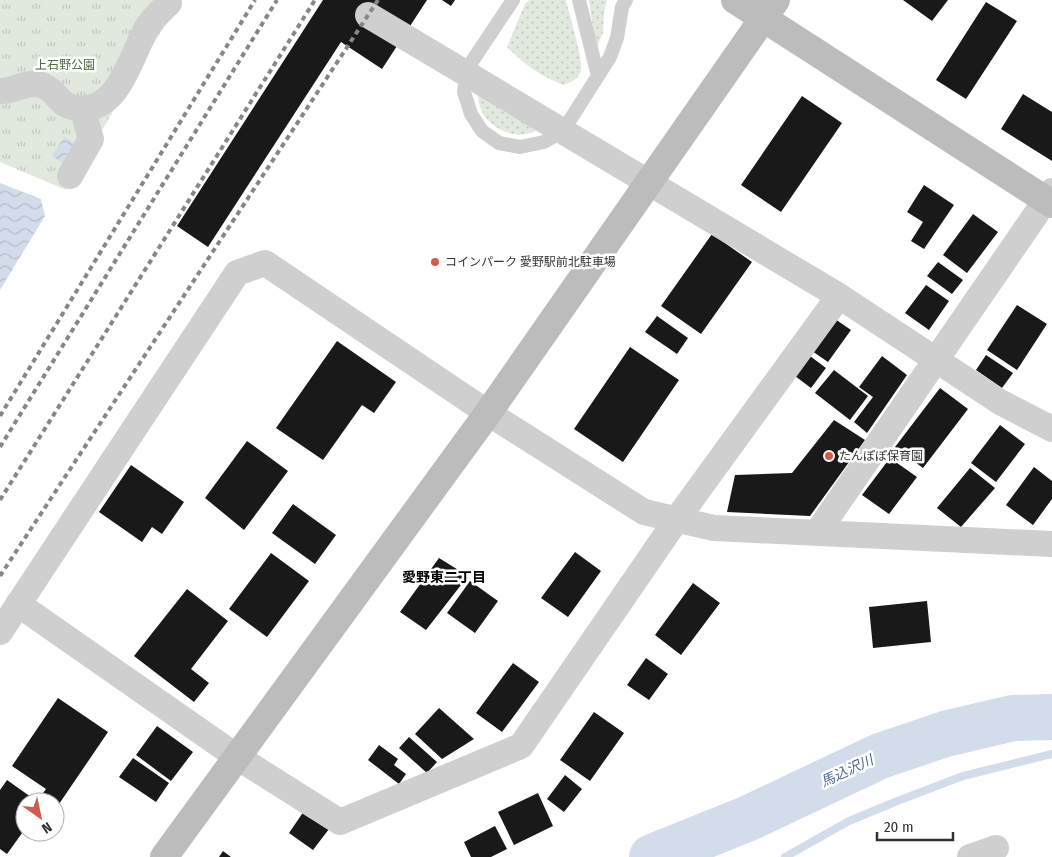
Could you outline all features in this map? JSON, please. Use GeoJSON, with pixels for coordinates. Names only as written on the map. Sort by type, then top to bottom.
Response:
{"type":"FeatureCollection","features":[{"type":"Feature","properties":{"kind":"street"},"geometry":{"type":"LineString","coordinates":[[736,0],[770,10],[1050,199],[935,360],[817,532]]}},
{"type":"Feature","properties":{"kind":"street"},"geometry":{"type":"LineString","coordinates":[[0,91],[8,92],[30,84],[38,84],[52,92],[57,99],[66,105],[74,108],[98,104],[122,82],[146,29],[169,3]]}},
{"type":"Feature","properties":{"kind":"street"},"geometry":{"type":"LineString","coordinates":[[164,857],[488,413],[770,10]]}},
{"type":"Feature","properties":{"kind":"street"},"geometry":{"type":"LineString","coordinates":[[368,14],[839,296],[1000,402],[1052,429]]}},
{"type":"Feature","properties":{"kind":"street"},"geometry":{"type":"LineString","coordinates":[[70,176],[91,139],[82,108]]}},
{"type":"Feature","properties":{"kind":"street"},"geometry":{"type":"LineString","coordinates":[[0,632],[237,273],[265,263],[488,413],[644,512],[714,528],[1052,544]]}},
{"type":"Feature","properties":{"kind":"street"},"geometry":{"type":"LineString","coordinates":[[18,604],[237,757],[340,822],[521,746],[677,519],[839,296]]}},
{"type":"Feature","properties":{"kind":"street"},"geometry":{"type":"LineString","coordinates":[[970,857],[996,848]]}},
{"type":"Feature","properties":{"kind":"lane"},"geometry":{"type":"LineString","coordinates":[[513,0],[467,69],[464,92],[471,114],[482,131],[499,143],[520,147],[544,142],[563,130],[610,57],[617,38],[622,7],[626,0]]}},
{"type":"Feature","properties":{"kind":"lane"},"geometry":{"type":"LineString","coordinates":[[579,0],[598,76]]}},
{"type":"Feature","properties":{"kind":"green space","name":"上石野公園"},"geometry":{"type":"Polygon","coordinates":[[[0,0],[166,0],[174,10],[66,190],[0,162],[0,0]]]}},
{"type":"Feature","properties":{"kind":"green space"},"geometry":{"type":"Polygon","coordinates":[[[530,0],[566,0],[578,46],[581,70],[577,78],[564,85],[533,69],[507,47],[525,4],[530,0]]]}},
{"type":"Feature","properties":{"kind":"green space"},"geometry":{"type":"Polygon","coordinates":[[[589,0],[607,0],[604,12],[603,33],[596,48],[589,0]]]}},
{"type":"Feature","properties":{"kind":"green space"},"geometry":{"type":"Polygon","coordinates":[[[478,90],[547,125],[531,133],[519,135],[499,129],[484,115],[479,104],[478,90]]]}},
{"type":"Feature","properties":{"kind":"water"},"geometry":{"type":"Polygon","coordinates":[[[64,137],[81,147],[69,167],[52,156],[64,137]]]}},
{"type":"Feature","properties":{"kind":"water"},"geometry":{"type":"Polygon","coordinates":[[[0,183],[41,199],[45,216],[0,290],[0,183]]]}},
{"type":"Feature","properties":{"kind":"building"},"geometry":{"type":"Polygon","coordinates":[[[323,0],[427,0],[382,69],[341,42],[208,247],[177,226],[323,0]]]}},
{"type":"Feature","properties":{"kind":"building"},"geometry":{"type":"Polygon","coordinates":[[[442,0],[455,0],[451,6],[442,0]]]}},
{"type":"Feature","properties":{"kind":"building"},"geometry":{"type":"Polygon","coordinates":[[[903,0],[948,0],[932,21],[903,0]]]}},
{"type":"Feature","properties":{"kind":"building"},"geometry":{"type":"Polygon","coordinates":[[[986,2],[1017,21],[966,99],[936,80],[986,2]]]}},
{"type":"Feature","properties":{"kind":"building"},"geometry":{"type":"Polygon","coordinates":[[[1023,94],[1052,112],[1052,161],[1001,129],[1023,94]]]}},
{"type":"Feature","properties":{"kind":"building"},"geometry":{"type":"Polygon","coordinates":[[[802,96],[842,123],[781,212],[741,185],[802,96]]]}},
{"type":"Feature","properties":{"kind":"building"},"geometry":{"type":"Polygon","coordinates":[[[924,185],[954,205],[924,249],[911,241],[923,222],[907,212],[924,185]]]}},
{"type":"Feature","properties":{"kind":"building"},"geometry":{"type":"Polygon","coordinates":[[[973,214],[998,232],[967,273],[943,255],[973,214]]]}},
{"type":"Feature","properties":{"kind":"building"},"geometry":{"type":"Polygon","coordinates":[[[712,234],[752,262],[701,334],[661,306],[712,234]]]}},
{"type":"Feature","properties":{"kind":"building"},"geometry":{"type":"Polygon","coordinates":[[[938,262],[963,280],[952,294],[927,276],[938,262]]]}},
{"type":"Feature","properties":{"kind":"building"},"geometry":{"type":"Polygon","coordinates":[[[926,285],[949,301],[929,330],[905,313],[926,285]]]}},
{"type":"Feature","properties":{"kind":"building"},"geometry":{"type":"Polygon","coordinates":[[[1017,305],[1047,324],[1017,370],[987,350],[1017,305]]]}},
{"type":"Feature","properties":{"kind":"building"},"geometry":{"type":"Polygon","coordinates":[[[657,316],[688,338],[677,354],[645,332],[657,316]]]}},
{"type":"Feature","properties":{"kind":"building"},"geometry":{"type":"Polygon","coordinates":[[[835,319],[851,330],[828,362],[812,351],[835,319]]]}},
{"type":"Feature","properties":{"kind":"building"},"geometry":{"type":"Polygon","coordinates":[[[337,341],[396,382],[374,413],[362,405],[323,460],[276,428],[337,341]]]}},
{"type":"Feature","properties":{"kind":"building"},"geometry":{"type":"Polygon","coordinates":[[[630,347],[679,380],[623,462],[574,429],[630,347]]]}},
{"type":"Feature","properties":{"kind":"building"},"geometry":{"type":"Polygon","coordinates":[[[986,355],[1013,373],[1002,388],[976,370],[986,355]]]}},
{"type":"Feature","properties":{"kind":"building"},"geometry":{"type":"Polygon","coordinates":[[[810,356],[826,368],[811,388],[795,376],[810,356]]]}},
{"type":"Feature","properties":{"kind":"building"},"geometry":{"type":"Polygon","coordinates":[[[882,356],[907,375],[867,433],[854,422],[873,397],[859,387],[882,356]]]}},
{"type":"Feature","properties":{"kind":"building"},"geometry":{"type":"Polygon","coordinates":[[[834,370],[868,396],[850,420],[815,393],[834,370]]]}},
{"type":"Feature","properties":{"kind":"building"},"geometry":{"type":"Polygon","coordinates":[[[940,388],[968,409],[923,468],[895,447],[940,388]]]}},
{"type":"Feature","properties":{"kind":"building","name":"たんぽぽ保育園"},"geometry":{"type":"Polygon","coordinates":[[[834,420],[865,440],[810,516],[727,512],[735,475],[792,473],[834,420]]]}},
{"type":"Feature","properties":{"kind":"building"},"geometry":{"type":"Polygon","coordinates":[[[1000,425],[1025,444],[996,482],[971,463],[1000,425]]]}},
{"type":"Feature","properties":{"kind":"building"},"geometry":{"type":"Polygon","coordinates":[[[247,441],[288,471],[244,530],[205,498],[247,441]]]}},
{"type":"Feature","properties":{"kind":"building"},"geometry":{"type":"Polygon","coordinates":[[[890,458],[917,477],[889,514],[862,495],[890,458]]]}},
{"type":"Feature","properties":{"kind":"building"},"geometry":{"type":"Polygon","coordinates":[[[131,465],[184,502],[162,534],[152,527],[142,542],[99,512],[131,465]]]}},
{"type":"Feature","properties":{"kind":"building"},"geometry":{"type":"Polygon","coordinates":[[[1034,467],[1052,481],[1052,499],[1033,525],[1006,505],[1034,467]]]}},
{"type":"Feature","properties":{"kind":"building"},"geometry":{"type":"Polygon","coordinates":[[[970,468],[995,488],[961,527],[937,508],[970,468]]]}},
{"type":"Feature","properties":{"kind":"building"},"geometry":{"type":"Polygon","coordinates":[[[293,504],[336,535],[315,564],[272,533],[293,504]]]}},
{"type":"Feature","properties":{"kind":"building"},"geometry":{"type":"Polygon","coordinates":[[[575,552],[601,571],[568,617],[541,598],[575,552]]]}},
{"type":"Feature","properties":{"kind":"building"},"geometry":{"type":"Polygon","coordinates":[[[271,553],[309,581],[267,637],[229,609],[271,553]]]}},
{"type":"Feature","properties":{"kind":"building"},"geometry":{"type":"Polygon","coordinates":[[[439,558],[468,576],[426,630],[400,612],[439,558]]]}},
{"type":"Feature","properties":{"kind":"building"},"geometry":{"type":"Polygon","coordinates":[[[470,581],[498,601],[475,633],[447,613],[470,581]]]}},
{"type":"Feature","properties":{"kind":"building"},"geometry":{"type":"Polygon","coordinates":[[[693,583],[720,603],[681,655],[655,635],[693,583]]]}},
{"type":"Feature","properties":{"kind":"building"},"geometry":{"type":"Polygon","coordinates":[[[187,589],[228,621],[191,669],[209,683],[194,702],[134,656],[187,589]]]}},
{"type":"Feature","properties":{"kind":"building"},"geometry":{"type":"Polygon","coordinates":[[[927,601],[931,642],[873,648],[869,607],[927,601]]]}},
{"type":"Feature","properties":{"kind":"building"},"geometry":{"type":"Polygon","coordinates":[[[646,658],[668,674],[649,700],[627,685],[646,658]]]}},
{"type":"Feature","properties":{"kind":"building"},"geometry":{"type":"Polygon","coordinates":[[[513,663],[539,682],[502,732],[476,713],[513,663]]]}},
{"type":"Feature","properties":{"kind":"building"},"geometry":{"type":"Polygon","coordinates":[[[58,698],[108,732],[65,795],[65,792],[44,792],[46,789],[12,766],[58,698]]]}},
{"type":"Feature","properties":{"kind":"building"},"geometry":{"type":"Polygon","coordinates":[[[439,708],[474,739],[442,759],[415,734],[439,708]]]}},
{"type":"Feature","properties":{"kind":"building"},"geometry":{"type":"Polygon","coordinates":[[[594,712],[624,733],[590,781],[560,760],[594,712]]]}},
{"type":"Feature","properties":{"kind":"building"},"geometry":{"type":"Polygon","coordinates":[[[157,726],[193,752],[171,781],[136,755],[157,726]]]}},
{"type":"Feature","properties":{"kind":"building"},"geometry":{"type":"Polygon","coordinates":[[[409,737],[437,762],[427,773],[399,748],[409,737]]]}},
{"type":"Feature","properties":{"kind":"building"},"geometry":{"type":"Polygon","coordinates":[[[379,745],[398,759],[394,765],[406,774],[399,784],[368,760],[379,745]]]}},
{"type":"Feature","properties":{"kind":"building"},"geometry":{"type":"Polygon","coordinates":[[[133,758],[169,783],[156,802],[119,777],[133,758]]]}},
{"type":"Feature","properties":{"kind":"building"},"geometry":{"type":"Polygon","coordinates":[[[565,775],[582,789],[564,812],[547,799],[565,775]]]}},
{"type":"Feature","properties":{"kind":"building"},"geometry":{"type":"Polygon","coordinates":[[[7,780],[24,792],[15,792],[16,842],[7,854],[0,849],[0,790],[7,780]]]}},
{"type":"Feature","properties":{"kind":"building"},"geometry":{"type":"Polygon","coordinates":[[[538,793],[553,826],[514,845],[498,812],[538,793]]]}},
{"type":"Feature","properties":{"kind":"building"},"geometry":{"type":"Polygon","coordinates":[[[304,811],[329,829],[313,850],[289,833],[304,811]]]}},
{"type":"Feature","properties":{"kind":"building"},"geometry":{"type":"Polygon","coordinates":[[[495,826],[507,849],[491,857],[471,857],[464,842],[495,826]]]}},
{"type":"Feature","properties":{"kind":"building"},"geometry":{"type":"Polygon","coordinates":[[[223,851],[231,857],[219,857],[223,851]]]}},
{"type":"Feature","properties":{"kind":"waterway","name":"馬込沢川"},"geometry":{"type":"LineString","coordinates":[[652,857],[749,818],[880,756],[945,734],[1013,718],[1052,717]]}},
{"type":"Feature","properties":{"kind":"waterway"},"geometry":{"type":"LineString","coordinates":[[785,857],[849,821],[900,800],[963,776],[1052,754]]}},
{"type":"Feature","properties":{"kind":"railway"},"geometry":{"type":"LineString","coordinates":[[0,416],[255,0]]}},
{"type":"Feature","properties":{"kind":"railway"},"geometry":{"type":"LineString","coordinates":[[0,447],[277,0]]}},
{"type":"Feature","properties":{"kind":"railway"},"geometry":{"type":"LineString","coordinates":[[0,500],[315,0]]}},
{"type":"Feature","properties":{"kind":"railway"},"geometry":{"type":"LineString","coordinates":[[0,576],[378,0]]}},
{"type":"Feature","properties":{"kind":"place","name":"コインパーク 愛野駅前北駐車場"},"geometry":{"type":"Point","coordinates":[435,262]}},
{"type":"Feature","properties":{"kind":"place","name":"たんぽぽ保育園"},"geometry":{"type":"Point","coordinates":[829,456]}},
{"type":"Feature","properties":{"kind":"district","name":"愛野東二丁目"},"geometry":{"type":"Point","coordinates":[444,577]}}]}
